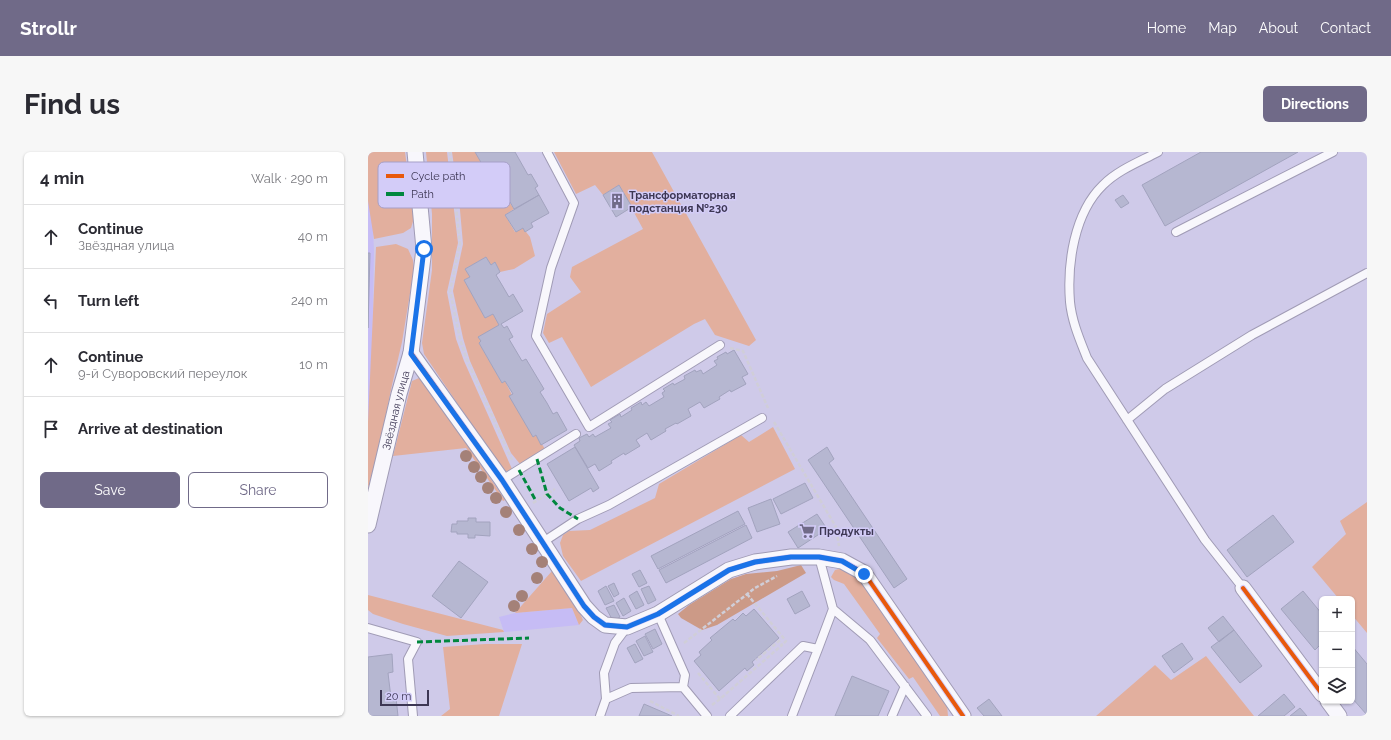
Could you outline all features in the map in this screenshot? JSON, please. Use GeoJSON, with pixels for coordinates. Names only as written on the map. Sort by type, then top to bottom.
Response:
{"type":"FeatureCollection","features":[{"type":"Feature","properties":{"kind":"street","name":"Звёздная улица"},"geometry":{"type":"LineString","coordinates":[[415,152],[416,162]]}},
{"type":"Feature","properties":{"kind":"street","name":"Звёздная улица"},"geometry":{"type":"LineString","coordinates":[[368,525],[399,394],[411,354],[424,249],[420,208]]}},
{"type":"Feature","properties":{"kind":"street"},"geometry":{"type":"LineString","coordinates":[[411,354],[502,480],[584,606],[594,617],[605,625],[627,627],[658,614],[729,570],[755,562],[784,558],[819,557],[842,561],[864,574],[963,716]]}},
{"type":"Feature","properties":{"kind":"street"},"geometry":{"type":"LineString","coordinates":[[1243,588],[1319,690]]}},
{"type":"Feature","properties":{"kind":"street"},"geometry":{"type":"LineString","coordinates":[[1330,704],[1339,716]]}},
{"type":"Feature","properties":{"kind":"lane"},"geometry":{"type":"LineString","coordinates":[[547,152],[574,204],[551,268],[536,336],[589,427],[720,345]]}},
{"type":"Feature","properties":{"kind":"lane"},"geometry":{"type":"LineString","coordinates":[[1158,152],[1118,172],[1102,185],[1090,200],[1076,233],[1072,255],[1070,303],[1076,330],[1087,358],[1205,540],[1243,588]]}},
{"type":"Feature","properties":{"kind":"lane"},"geometry":{"type":"LineString","coordinates":[[1176,232],[1332,152]]}},
{"type":"Feature","properties":{"kind":"lane"},"geometry":{"type":"LineString","coordinates":[[1127,420],[1165,389],[1252,335],[1367,273]]}},
{"type":"Feature","properties":{"kind":"lane"},"geometry":{"type":"LineString","coordinates":[[542,542],[578,519],[609,506],[762,418]]}},
{"type":"Feature","properties":{"kind":"lane"},"geometry":{"type":"LineString","coordinates":[[502,480],[576,434]]}},
{"type":"Feature","properties":{"kind":"lane"},"geometry":{"type":"LineString","coordinates":[[819,557],[833,609],[870,640],[927,716]]}},
{"type":"Feature","properties":{"kind":"lane"},"geometry":{"type":"LineString","coordinates":[[792,716],[833,609]]}},
{"type":"Feature","properties":{"kind":"lane"},"geometry":{"type":"LineString","coordinates":[[658,614],[685,675],[683,687],[707,716]]}},
{"type":"Feature","properties":{"kind":"lane"},"geometry":{"type":"LineString","coordinates":[[600,716],[606,699],[604,673],[615,643],[627,627]]}},
{"type":"Feature","properties":{"kind":"lane"},"geometry":{"type":"LineString","coordinates":[[368,628],[417,642],[408,659],[413,716]]}},
{"type":"Feature","properties":{"kind":"lane"},"geometry":{"type":"LineString","coordinates":[[730,716],[803,646],[818,649]]}},
{"type":"Feature","properties":{"kind":"lane"},"geometry":{"type":"LineString","coordinates":[[892,716],[905,686]]}},
{"type":"Feature","properties":{"kind":"lane"},"geometry":{"type":"LineString","coordinates":[[606,699],[631,688],[683,687]]}},
{"type":"Feature","properties":{"kind":"path"},"geometry":{"type":"LineString","coordinates":[[450,152],[451,162]]}},
{"type":"Feature","properties":{"kind":"path"},"geometry":{"type":"LineString","coordinates":[[456,208],[460,244],[450,291],[460,340],[467,360],[509,455],[519,470]]}},
{"type":"Feature","properties":{"kind":"path"},"geometry":{"type":"LineString","coordinates":[[720,345],[743,352],[770,413]]}},
{"type":"Feature","properties":{"kind":"path"},"geometry":{"type":"LineString","coordinates":[[773,420],[779,433],[836,527],[842,561]]}},
{"type":"Feature","properties":{"kind":"path"},"geometry":{"type":"LineString","coordinates":[[550,493],[555,490]]}},
{"type":"Feature","properties":{"kind":"path"},"geometry":{"type":"LineString","coordinates":[[683,644],[747,594],[776,576],[783,574]]}},
{"type":"Feature","properties":{"kind":"path"},"geometry":{"type":"LineString","coordinates":[[697,672],[720,699],[786,641],[747,594]]}},
{"type":"Feature","properties":{"kind":"path"},"geometry":{"type":"LineString","coordinates":[[760,664],[757,661],[779,641],[782,644]]}},
{"type":"Feature","properties":{"kind":"shaded area"},"geometry":{"type":"Polygon","coordinates":[[[368,152],[405,152],[406,162],[378,162],[378,208],[413,208],[414,218],[411,228],[403,233],[374,239],[368,201],[368,152]]]}},
{"type":"Feature","properties":{"kind":"shaded area"},"geometry":{"type":"Polygon","coordinates":[[[426,152],[447,152],[448,162],[427,162],[426,152]]]}},
{"type":"Feature","properties":{"kind":"shaded area"},"geometry":{"type":"Polygon","coordinates":[[[452,152],[475,152],[482,162],[453,162],[452,152]]]}},
{"type":"Feature","properties":{"kind":"shaded area"},"geometry":{"type":"Polygon","coordinates":[[[554,152],[652,152],[756,340],[749,346],[715,335],[705,319],[694,324],[591,387],[562,337],[549,343],[543,333],[547,314],[581,292],[570,277],[572,267],[643,229],[619,185],[603,195],[595,185],[576,194],[554,152]]]}},
{"type":"Feature","properties":{"kind":"shaded area"},"geometry":{"type":"Polygon","coordinates":[[[368,197],[373,227],[374,252],[371,417],[368,425],[368,197]]]}},
{"type":"Feature","properties":{"kind":"shaded area"},"geometry":{"type":"Polygon","coordinates":[[[510,203],[514,209],[505,215],[515,232],[523,228],[530,237],[535,256],[514,269],[500,272],[495,262],[491,265],[486,257],[465,269],[470,277],[464,280],[485,318],[493,314],[499,325],[479,337],[481,341],[479,343],[502,383],[505,381],[533,437],[536,435],[545,449],[520,464],[511,453],[470,361],[463,338],[453,291],[463,244],[460,208],[510,208],[510,203]]]}},
{"type":"Feature","properties":{"kind":"shaded area"},"geometry":{"type":"Polygon","coordinates":[[[431,208],[454,208],[458,243],[447,292],[456,339],[464,361],[512,469],[508,471],[503,471],[424,354],[422,343],[432,270],[431,208]]]}},
{"type":"Feature","properties":{"kind":"shaded area"},"geometry":{"type":"Polygon","coordinates":[[[396,244],[408,249],[413,260],[414,269],[402,342],[378,453],[368,488],[368,422],[376,247],[396,244]]]}},
{"type":"Feature","properties":{"kind":"shaded area"},"geometry":{"type":"Polygon","coordinates":[[[419,378],[424,381],[505,500],[503,501],[466,448],[393,456],[412,381],[419,378]]]}},
{"type":"Feature","properties":{"kind":"shaded area"},"geometry":{"type":"Polygon","coordinates":[[[773,427],[795,469],[581,581],[563,556],[560,543],[563,535],[569,531],[590,530],[655,498],[659,484],[741,435],[749,442],[773,427]]]}},
{"type":"Feature","properties":{"kind":"shaded area"},"geometry":{"type":"Polygon","coordinates":[[[1367,502],[1367,633],[1355,619],[1355,596],[1336,596],[1312,567],[1346,534],[1340,521],[1367,502]]]}},
{"type":"Feature","properties":{"kind":"shaded area"},"geometry":{"type":"Polygon","coordinates":[[[801,565],[806,573],[717,625],[702,630],[681,618],[678,614],[689,605],[731,579],[746,574],[777,571],[801,565]]]}},
{"type":"Feature","properties":{"kind":"shaded area"},"geometry":{"type":"Polygon","coordinates":[[[839,569],[851,574],[861,583],[894,627],[947,705],[948,716],[940,716],[913,677],[909,679],[877,638],[880,634],[844,584],[834,580],[831,577],[835,570],[839,569]]]}},
{"type":"Feature","properties":{"kind":"shaded area"},"geometry":{"type":"Polygon","coordinates":[[[552,571],[578,609],[583,620],[579,625],[572,608],[515,613],[552,571]]]}},
{"type":"Feature","properties":{"kind":"shaded area"},"geometry":{"type":"Polygon","coordinates":[[[368,595],[503,630],[504,632],[447,636],[373,614],[368,610],[368,595]]]}},
{"type":"Feature","properties":{"kind":"shaded area"},"geometry":{"type":"Polygon","coordinates":[[[572,608],[579,625],[504,632],[499,617],[515,613],[572,608]]]}},
{"type":"Feature","properties":{"kind":"shaded area"},"geometry":{"type":"Polygon","coordinates":[[[485,644],[522,644],[499,716],[441,716],[450,709],[443,647],[485,644]]]}},
{"type":"Feature","properties":{"kind":"shaded area"},"geometry":{"type":"Polygon","coordinates":[[[1206,656],[1254,716],[1096,716],[1155,665],[1171,680],[1206,656]]]}},
{"type":"Feature","properties":{"kind":"building"},"geometry":{"type":"Polygon","coordinates":[[[475,152],[515,152],[528,175],[531,174],[538,186],[535,188],[539,195],[514,209],[510,202],[510,162],[481,162],[475,152]]]}},
{"type":"Feature","properties":{"kind":"building"},"geometry":{"type":"Polygon","coordinates":[[[1201,152],[1298,152],[1165,226],[1142,185],[1201,152]]]}},
{"type":"Feature","properties":{"kind":"building","name":"Трансформаторная подстанция №230"},"geometry":{"type":"Polygon","coordinates":[[[619,185],[632,207],[616,217],[603,195],[619,185]]]}},
{"type":"Feature","properties":{"kind":"building"},"geometry":{"type":"Polygon","coordinates":[[[539,195],[549,213],[531,223],[533,227],[525,232],[523,228],[516,232],[505,215],[539,195]]]}},
{"type":"Feature","properties":{"kind":"building"},"geometry":{"type":"Polygon","coordinates":[[[1123,195],[1129,203],[1121,208],[1115,200],[1123,195]]]}},
{"type":"Feature","properties":{"kind":"building"},"geometry":{"type":"Polygon","coordinates":[[[368,253],[370,253],[368,328],[368,253]]]}},
{"type":"Feature","properties":{"kind":"building"},"geometry":{"type":"Polygon","coordinates":[[[486,257],[491,265],[495,262],[500,272],[496,275],[509,297],[513,294],[523,311],[501,324],[504,328],[507,326],[513,337],[509,339],[522,361],[526,359],[544,389],[540,392],[553,414],[557,412],[567,430],[541,445],[536,435],[533,437],[509,396],[513,394],[505,381],[502,383],[479,343],[481,341],[478,337],[499,325],[493,314],[485,318],[464,280],[470,277],[465,269],[486,257]]]}},
{"type":"Feature","properties":{"kind":"building"},"geometry":{"type":"Polygon","coordinates":[[[734,350],[748,374],[742,377],[746,384],[731,392],[730,390],[719,397],[720,399],[704,408],[700,402],[688,409],[691,416],[665,429],[666,431],[651,440],[647,433],[636,440],[640,446],[625,455],[624,453],[599,471],[595,464],[588,468],[574,445],[580,441],[579,438],[587,434],[589,437],[593,434],[595,437],[611,428],[608,424],[612,422],[610,420],[620,414],[621,417],[641,402],[642,405],[646,402],[649,406],[664,397],[662,393],[665,391],[663,389],[673,383],[674,385],[685,379],[684,376],[695,370],[696,372],[701,370],[703,374],[717,365],[714,361],[718,359],[717,357],[734,350]]]}},
{"type":"Feature","properties":{"kind":"building"},"geometry":{"type":"Polygon","coordinates":[[[575,447],[599,488],[593,492],[591,488],[569,501],[547,464],[575,447]]]}},
{"type":"Feature","properties":{"kind":"building"},"geometry":{"type":"Polygon","coordinates":[[[827,447],[834,459],[829,463],[907,579],[894,588],[808,460],[827,447]]]}},
{"type":"Feature","properties":{"kind":"building"},"geometry":{"type":"Polygon","coordinates":[[[805,483],[813,498],[781,514],[773,499],[805,483]]]}},
{"type":"Feature","properties":{"kind":"building"},"geometry":{"type":"Polygon","coordinates":[[[771,499],[780,524],[757,532],[748,508],[771,499]]]}},
{"type":"Feature","properties":{"kind":"building"},"geometry":{"type":"Polygon","coordinates":[[[738,511],[745,524],[658,569],[651,556],[738,511]]]}},
{"type":"Feature","properties":{"kind":"building","name":"Продукты"},"geometry":{"type":"Polygon","coordinates":[[[817,514],[827,529],[798,548],[788,532],[817,514]]]}},
{"type":"Feature","properties":{"kind":"building"},"geometry":{"type":"Polygon","coordinates":[[[1273,515],[1294,542],[1247,577],[1227,550],[1273,515]]]}},
{"type":"Feature","properties":{"kind":"building"},"geometry":{"type":"Polygon","coordinates":[[[468,518],[476,518],[476,522],[490,522],[490,536],[475,535],[475,538],[468,538],[468,534],[457,534],[457,532],[451,532],[452,524],[457,524],[457,521],[468,521],[468,518]]]}},
{"type":"Feature","properties":{"kind":"building"},"geometry":{"type":"Polygon","coordinates":[[[746,525],[752,538],[666,583],[659,570],[746,525]]]}},
{"type":"Feature","properties":{"kind":"building"},"geometry":{"type":"Polygon","coordinates":[[[459,561],[488,582],[461,618],[432,596],[459,561]]]}},
{"type":"Feature","properties":{"kind":"building"},"geometry":{"type":"Polygon","coordinates":[[[640,570],[647,583],[639,587],[632,574],[640,570]]]}},
{"type":"Feature","properties":{"kind":"building"},"geometry":{"type":"Polygon","coordinates":[[[614,583],[619,594],[614,597],[608,586],[614,583]]]}},
{"type":"Feature","properties":{"kind":"building"},"geometry":{"type":"Polygon","coordinates":[[[606,586],[614,601],[605,605],[598,591],[606,586]]]}},
{"type":"Feature","properties":{"kind":"building"},"geometry":{"type":"Polygon","coordinates":[[[649,586],[656,600],[648,604],[641,589],[649,586]]]}},
{"type":"Feature","properties":{"kind":"building"},"geometry":{"type":"Polygon","coordinates":[[[637,591],[644,605],[636,609],[629,596],[637,591]]]}},
{"type":"Feature","properties":{"kind":"building"},"geometry":{"type":"Polygon","coordinates":[[[802,591],[810,606],[795,614],[787,599],[802,591]]]}},
{"type":"Feature","properties":{"kind":"building"},"geometry":{"type":"Polygon","coordinates":[[[1303,591],[1319,610],[1319,646],[1315,650],[1281,609],[1303,591]]]}},
{"type":"Feature","properties":{"kind":"building"},"geometry":{"type":"Polygon","coordinates":[[[624,598],[631,611],[623,616],[616,603],[624,598]]]}},
{"type":"Feature","properties":{"kind":"building"},"geometry":{"type":"Polygon","coordinates":[[[614,605],[620,617],[613,621],[606,608],[614,605]]]}},
{"type":"Feature","properties":{"kind":"building"},"geometry":{"type":"Polygon","coordinates":[[[754,609],[779,638],[752,662],[754,665],[747,671],[745,668],[719,691],[694,661],[701,655],[699,652],[712,640],[710,638],[733,619],[735,621],[743,613],[746,616],[754,609]]]}},
{"type":"Feature","properties":{"kind":"building"},"geometry":{"type":"Polygon","coordinates":[[[1223,616],[1234,630],[1219,642],[1208,628],[1223,616]]]}},
{"type":"Feature","properties":{"kind":"building"},"geometry":{"type":"Polygon","coordinates":[[[655,629],[662,644],[653,649],[645,634],[655,629]]]}},
{"type":"Feature","properties":{"kind":"building"},"geometry":{"type":"Polygon","coordinates":[[[1234,630],[1262,666],[1240,683],[1211,647],[1234,630]]]}},
{"type":"Feature","properties":{"kind":"building"},"geometry":{"type":"Polygon","coordinates":[[[645,636],[653,652],[644,656],[636,641],[645,636]]]}},
{"type":"Feature","properties":{"kind":"building"},"geometry":{"type":"Polygon","coordinates":[[[1182,643],[1193,659],[1174,673],[1162,656],[1182,643]]]}},
{"type":"Feature","properties":{"kind":"building"},"geometry":{"type":"Polygon","coordinates":[[[635,644],[643,659],[635,663],[627,648],[635,644]]]}},
{"type":"Feature","properties":{"kind":"building"},"geometry":{"type":"Polygon","coordinates":[[[1355,650],[1367,664],[1367,715],[1355,701],[1355,650]]]}},
{"type":"Feature","properties":{"kind":"building"},"geometry":{"type":"Polygon","coordinates":[[[392,654],[393,672],[388,673],[391,698],[396,698],[398,716],[368,716],[368,657],[392,654]]]}},
{"type":"Feature","properties":{"kind":"building"},"geometry":{"type":"Polygon","coordinates":[[[852,676],[889,691],[878,716],[835,716],[852,676]]]}},
{"type":"Feature","properties":{"kind":"building"},"geometry":{"type":"Polygon","coordinates":[[[1284,694],[1295,707],[1284,716],[1258,716],[1284,694]]]}},
{"type":"Feature","properties":{"kind":"building"},"geometry":{"type":"Polygon","coordinates":[[[989,699],[1002,716],[984,716],[977,708],[989,699]]]}},
{"type":"Feature","properties":{"kind":"building"},"geometry":{"type":"Polygon","coordinates":[[[644,704],[672,716],[639,716],[644,704]]]}},
{"type":"Feature","properties":{"kind":"building"},"geometry":{"type":"Polygon","coordinates":[[[1300,708],[1307,716],[1290,716],[1300,708]]]}},
{"type":"Feature","properties":{"kind":"marked path"},"geometry":{"type":"LineString","coordinates":[[537,459],[547,494],[560,508],[578,519]]}},
{"type":"Feature","properties":{"kind":"marked path"},"geometry":{"type":"LineString","coordinates":[[519,470],[536,501]]}},
{"type":"Feature","properties":{"kind":"marked path"},"geometry":{"type":"LineString","coordinates":[[417,642],[529,638]]}},
{"type":"Feature","properties":{"kind":"cycle path"},"geometry":{"type":"LineString","coordinates":[[411,353],[502,480],[584,606],[594,617],[605,625],[627,627],[658,614],[729,570],[755,562],[791,557],[819,557],[842,561],[864,573],[963,716]]}},
{"type":"Feature","properties":{"kind":"cycle path"},"geometry":{"type":"LineString","coordinates":[[1243,588],[1319,690]]}},
{"type":"Feature","properties":{"kind":"place","name":"Трансформаторная подстанция №230"},"geometry":{"type":"Point","coordinates":[617,201]}},
{"type":"Feature","properties":{"kind":"place","name":"Продукты"},"geometry":{"type":"Point","coordinates":[807,531]}},
{"type":"Feature","properties":{"kind":"route"},"geometry":{"type":"LineString","coordinates":[[424,249],[411,354],[502,480],[584,606],[594,617],[605,625],[627,627],[658,614],[729,570],[755,562],[791,557],[819,557],[842,561],[864,574]]}}]}
